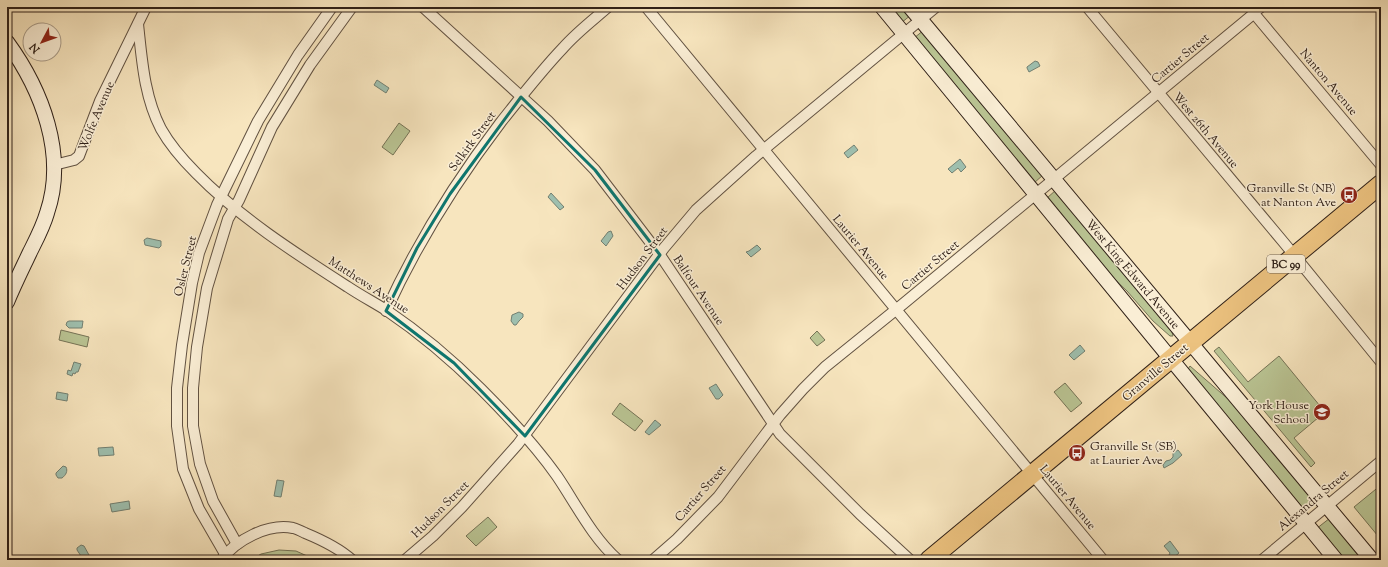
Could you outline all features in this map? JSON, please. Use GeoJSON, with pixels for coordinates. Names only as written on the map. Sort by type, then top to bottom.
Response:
{"type":"FeatureCollection","features":[{"type":"Feature","properties":{"kind":"highway","name":"Granville Street"},"geometry":{"type":"LineString","coordinates":[[929,560],[1381,184]]}},
{"type":"Feature","properties":{"kind":"main road","name":"West King Edward Avenue"},"geometry":{"type":"LineString","coordinates":[[882,7],[1336,560]]}},
{"type":"Feature","properties":{"kind":"main road","name":"West King Edward Avenue"},"geometry":{"type":"LineString","coordinates":[[910,7],[1372,560]]}},
{"type":"Feature","properties":{"kind":"main road"},"geometry":{"type":"LineString","coordinates":[[7,42],[28,75],[41,106],[50,134],[54,165],[52,196],[47,215],[7,302]]}},
{"type":"Feature","properties":{"kind":"street","name":"Wolfe Avenue"},"geometry":{"type":"LineString","coordinates":[[54,165],[74,160],[79,156],[100,101],[146,7]]}},
{"type":"Feature","properties":{"kind":"street","name":"Osler Street"},"geometry":{"type":"LineString","coordinates":[[223,557],[199,509],[184,468],[177,426],[177,388],[192,283],[199,253],[220,197],[258,121],[298,55],[332,7]]}},
{"type":"Feature","properties":{"kind":"street"},"geometry":{"type":"LineString","coordinates":[[237,544],[213,501],[200,464],[193,426],[193,388],[197,347],[207,288],[222,235],[272,127],[310,65],[352,7]]}},
{"type":"Feature","properties":{"kind":"street","name":"Balfour Avenue"},"geometry":{"type":"LineString","coordinates":[[423,7],[548,121],[595,170],[660,254],[780,434],[860,514],[910,560]]}},
{"type":"Feature","properties":{"kind":"street","name":"Selkirk Street"},"geometry":{"type":"LineString","coordinates":[[386,311],[417,248],[450,194],[482,148],[521,97],[563,47],[608,7]]}},
{"type":"Feature","properties":{"kind":"street","name":"Laurier Avenue"},"geometry":{"type":"LineString","coordinates":[[646,7],[1103,560]]}},
{"type":"Feature","properties":{"kind":"street","name":"Hudson Street"},"geometry":{"type":"LineString","coordinates":[[406,560],[462,507],[525,436],[660,254],[696,210],[763,150],[936,7]]}},
{"type":"Feature","properties":{"kind":"street","name":"West 26th Avenue"},"geometry":{"type":"LineString","coordinates":[[1086,7],[1381,362]]}},
{"type":"Feature","properties":{"kind":"street","name":"Cartier Street"},"geometry":{"type":"LineString","coordinates":[[653,560],[678,539],[718,497],[773,424],[825,368],[1053,180],[1254,11]]}},
{"type":"Feature","properties":{"kind":"street","name":"Nanton Avenue"},"geometry":{"type":"LineString","coordinates":[[1254,11],[1381,165]]}},
{"type":"Feature","properties":{"kind":"street","name":"Matthews Avenue"},"geometry":{"type":"LineString","coordinates":[[138,24],[147,93],[161,129],[180,156],[220,197],[234,208],[300,256],[386,311],[454,363],[481,389],[525,436],[556,475],[594,532],[618,560]]}},
{"type":"Feature","properties":{"kind":"street","name":"Alexandra Street"},"geometry":{"type":"LineString","coordinates":[[1262,560],[1381,461]]}},
{"type":"Feature","properties":{"kind":"street"},"geometry":{"type":"LineString","coordinates":[[223,557],[237,544],[252,535],[275,528],[294,528],[323,540],[352,560]]}},
{"type":"Feature","properties":{"kind":"highlighted area"},"geometry":{"type":"Polygon","coordinates":[[[521,97],[595,170],[660,255],[525,436],[454,363],[386,311],[417,248],[450,194],[521,97]]]}},
{"type":"Feature","properties":{"kind":"green space"},"geometry":{"type":"Polygon","coordinates":[[[887,7],[905,7],[911,15],[901,23],[887,7]]]}},
{"type":"Feature","properties":{"kind":"green space"},"geometry":{"type":"Polygon","coordinates":[[[924,30],[1043,175],[1034,183],[914,38],[924,30]]]}},
{"type":"Feature","properties":{"kind":"green space"},"geometry":{"type":"Polygon","coordinates":[[[399,123],[410,131],[393,155],[382,147],[399,123]]]}},
{"type":"Feature","properties":{"kind":"green space"},"geometry":{"type":"Polygon","coordinates":[[[1056,190],[1172,332],[1173,336],[1170,336],[1153,321],[1127,291],[1105,270],[1047,198],[1056,190]]]}},
{"type":"Feature","properties":{"kind":"green space"},"geometry":{"type":"Polygon","coordinates":[[[61,330],[89,337],[87,347],[59,340],[61,330]]]}},
{"type":"Feature","properties":{"kind":"green space"},"geometry":{"type":"Polygon","coordinates":[[[817,331],[825,340],[817,346],[810,338],[817,331]]]}},
{"type":"Feature","properties":{"kind":"green space"},"geometry":{"type":"Polygon","coordinates":[[[1219,347],[1248,382],[1279,356],[1325,412],[1294,438],[1315,463],[1311,467],[1214,351],[1219,347]]]}},
{"type":"Feature","properties":{"kind":"green space"},"geometry":{"type":"Polygon","coordinates":[[[1190,366],[1236,406],[1318,502],[1304,513],[1188,369],[1190,366]]]}},
{"type":"Feature","properties":{"kind":"green space"},"geometry":{"type":"Polygon","coordinates":[[[1065,383],[1082,403],[1071,412],[1054,392],[1065,383]]]}},
{"type":"Feature","properties":{"kind":"green space"},"geometry":{"type":"Polygon","coordinates":[[[620,403],[643,421],[635,431],[612,414],[620,403]]]}},
{"type":"Feature","properties":{"kind":"green space"},"geometry":{"type":"Polygon","coordinates":[[[1381,485],[1381,533],[1378,536],[1354,507],[1381,485]]]}},
{"type":"Feature","properties":{"kind":"green space"},"geometry":{"type":"Polygon","coordinates":[[[488,517],[497,527],[476,546],[466,536],[488,517]]]}},
{"type":"Feature","properties":{"kind":"green space"},"geometry":{"type":"Polygon","coordinates":[[[1330,518],[1365,560],[1342,560],[1316,529],[1330,518]]]}},
{"type":"Feature","properties":{"kind":"green space"},"geometry":{"type":"Polygon","coordinates":[[[279,550],[296,551],[316,560],[251,560],[261,554],[279,550]]]}},
{"type":"Feature","properties":{"kind":"shaded area"},"geometry":{"type":"Polygon","coordinates":[[[1035,61],[1038,62],[1040,66],[1029,72],[1027,67],[1035,61]]]}},
{"type":"Feature","properties":{"kind":"shaded area"},"geometry":{"type":"Polygon","coordinates":[[[377,80],[389,88],[386,93],[374,85],[377,80]]]}},
{"type":"Feature","properties":{"kind":"shaded area"},"geometry":{"type":"Polygon","coordinates":[[[854,145],[858,150],[848,158],[844,153],[854,145]]]}},
{"type":"Feature","properties":{"kind":"shaded area"},"geometry":{"type":"Polygon","coordinates":[[[960,159],[966,167],[961,172],[958,168],[952,173],[948,169],[960,159]]]}},
{"type":"Feature","properties":{"kind":"shaded area"},"geometry":{"type":"Polygon","coordinates":[[[551,193],[564,207],[560,210],[548,197],[551,193]]]}},
{"type":"Feature","properties":{"kind":"shaded area"},"geometry":{"type":"Polygon","coordinates":[[[611,231],[613,236],[606,246],[601,241],[608,232],[611,231]]]}},
{"type":"Feature","properties":{"kind":"shaded area"},"geometry":{"type":"Polygon","coordinates":[[[147,238],[161,241],[161,246],[159,248],[145,245],[144,240],[147,238]]]}},
{"type":"Feature","properties":{"kind":"shaded area"},"geometry":{"type":"Polygon","coordinates":[[[757,245],[761,249],[751,257],[746,252],[757,245]]]}},
{"type":"Feature","properties":{"kind":"shaded area"},"geometry":{"type":"Polygon","coordinates":[[[519,312],[523,314],[523,317],[516,325],[514,325],[511,321],[512,315],[519,312]]]}},
{"type":"Feature","properties":{"kind":"shaded area"},"geometry":{"type":"Polygon","coordinates":[[[69,321],[83,321],[82,328],[69,328],[66,325],[69,321]]]}},
{"type":"Feature","properties":{"kind":"shaded area"},"geometry":{"type":"Polygon","coordinates":[[[1080,345],[1085,351],[1074,360],[1069,355],[1080,345]]]}},
{"type":"Feature","properties":{"kind":"shaded area"},"geometry":{"type":"Polygon","coordinates":[[[74,362],[81,364],[78,372],[75,374],[73,373],[72,376],[67,374],[68,370],[71,371],[74,362]]]}},
{"type":"Feature","properties":{"kind":"shaded area"},"geometry":{"type":"Polygon","coordinates":[[[716,384],[723,395],[719,399],[716,399],[709,388],[716,384]]]}},
{"type":"Feature","properties":{"kind":"shaded area"},"geometry":{"type":"Polygon","coordinates":[[[57,392],[68,394],[67,401],[56,399],[57,392]]]}},
{"type":"Feature","properties":{"kind":"shaded area"},"geometry":{"type":"Polygon","coordinates":[[[655,420],[661,425],[649,435],[645,432],[655,420]]]}},
{"type":"Feature","properties":{"kind":"shaded area"},"geometry":{"type":"Polygon","coordinates":[[[113,447],[114,455],[99,456],[98,448],[113,447]]]}},
{"type":"Feature","properties":{"kind":"shaded area"},"geometry":{"type":"Polygon","coordinates":[[[1178,450],[1182,455],[1173,463],[1164,468],[1163,465],[1166,461],[1170,460],[1173,457],[1173,453],[1178,450]]]}},
{"type":"Feature","properties":{"kind":"shaded area"},"geometry":{"type":"Polygon","coordinates":[[[63,466],[66,467],[67,470],[65,476],[58,478],[56,473],[63,466]]]}},
{"type":"Feature","properties":{"kind":"shaded area"},"geometry":{"type":"Polygon","coordinates":[[[277,480],[284,481],[281,497],[274,496],[277,480]]]}},
{"type":"Feature","properties":{"kind":"shaded area"},"geometry":{"type":"Polygon","coordinates":[[[129,501],[130,509],[112,512],[110,504],[129,501]]]}},
{"type":"Feature","properties":{"kind":"shaded area"},"geometry":{"type":"Polygon","coordinates":[[[1170,541],[1179,553],[1172,559],[1169,555],[1170,553],[1164,546],[1170,541]]]}},
{"type":"Feature","properties":{"kind":"shaded area"},"geometry":{"type":"Polygon","coordinates":[[[81,545],[84,546],[89,555],[87,560],[83,559],[77,550],[77,548],[81,545]]]}},
{"type":"Feature","properties":{"kind":"place","name":"Granville St (NB) at Nanton Ave"},"geometry":{"type":"Point","coordinates":[1349,195]}},
{"type":"Feature","properties":{"kind":"place","name":"York House School"},"geometry":{"type":"Point","coordinates":[1322,412]}},
{"type":"Feature","properties":{"kind":"place","name":"Granville St (SB) at Laurier Ave"},"geometry":{"type":"Point","coordinates":[1077,453]}}]}
